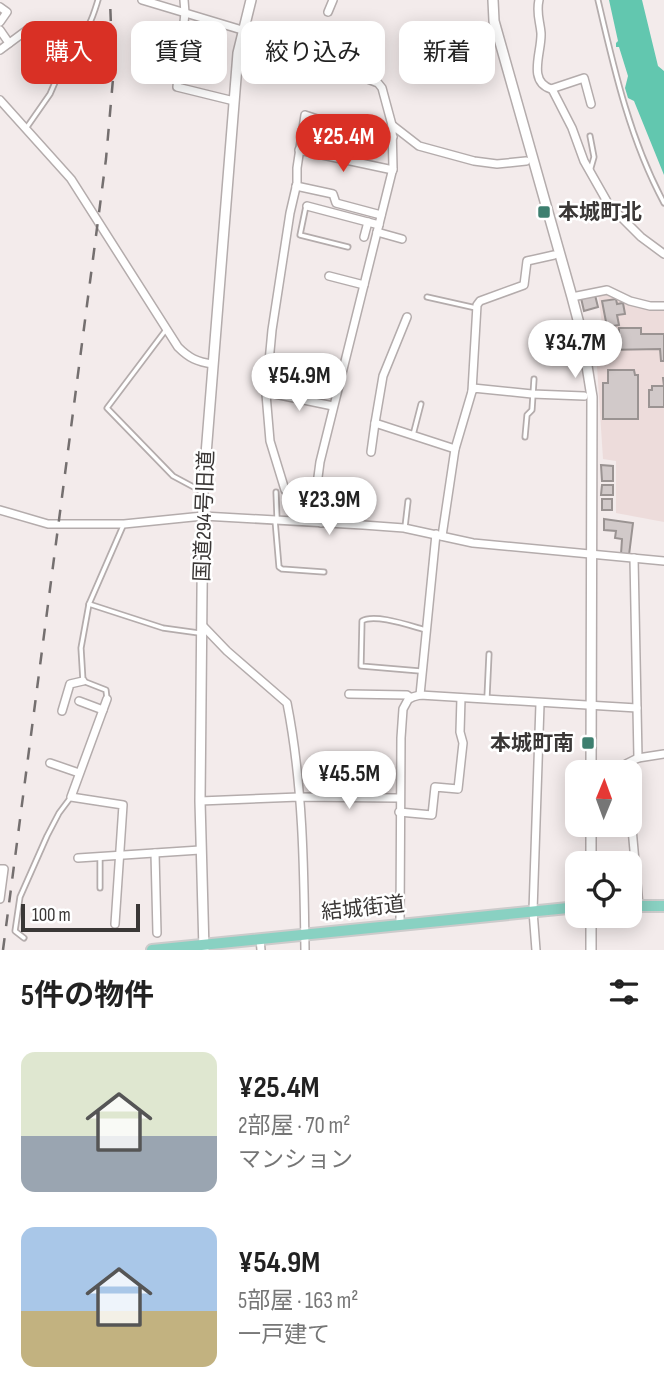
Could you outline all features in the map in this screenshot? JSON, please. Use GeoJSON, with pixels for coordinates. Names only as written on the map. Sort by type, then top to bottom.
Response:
{"type":"FeatureCollection","features":[{"type":"Feature","properties":{"kind":"main road"},"geometry":{"type":"LineString","coordinates":[[642,906],[664,906]]}},
{"type":"Feature","properties":{"kind":"main road","name":"結城街道"},"geometry":{"type":"LineString","coordinates":[[152,950],[260,944],[304,933],[565,908]]}},
{"type":"Feature","properties":{"kind":"street"},"geometry":{"type":"LineString","coordinates":[[142,0],[241,30]]}},
{"type":"Feature","properties":{"kind":"street"},"geometry":{"type":"LineString","coordinates":[[184,0],[177,87],[234,101]]}},
{"type":"Feature","properties":{"kind":"street","name":"国道294号旧道"},"geometry":{"type":"LineString","coordinates":[[245,21],[251,0]]}},
{"type":"Feature","properties":{"kind":"street"},"geometry":{"type":"LineString","coordinates":[[328,12],[333,0]]}},
{"type":"Feature","properties":{"kind":"street"},"geometry":{"type":"LineString","coordinates":[[493,0],[494,21],[584,345],[592,397],[591,760]]}},
{"type":"Feature","properties":{"kind":"street"},"geometry":{"type":"LineString","coordinates":[[539,0],[537,19],[541,31],[541,45],[537,72],[540,80],[546,88],[552,89],[584,78],[592,104]]}},
{"type":"Feature","properties":{"kind":"street"},"geometry":{"type":"LineString","coordinates":[[0,7],[7,12],[0,22]]}},
{"type":"Feature","properties":{"kind":"street"},"geometry":{"type":"LineString","coordinates":[[0,30],[9,43]]}},
{"type":"Feature","properties":{"kind":"street"},"geometry":{"type":"LineString","coordinates":[[0,50],[21,34]]}},
{"type":"Feature","properties":{"kind":"street","name":"国道294号旧道"},"geometry":{"type":"LineString","coordinates":[[204,948],[200,850],[203,492],[241,39]]}},
{"type":"Feature","properties":{"kind":"street"},"geometry":{"type":"LineString","coordinates":[[321,523],[317,488],[320,463],[393,170],[392,125],[379,84]]}},
{"type":"Feature","properties":{"kind":"street"},"geometry":{"type":"LineString","coordinates":[[552,89],[572,128],[589,172],[615,213],[664,254]]}},
{"type":"Feature","properties":{"kind":"street"},"geometry":{"type":"LineString","coordinates":[[0,100],[71,179],[167,330],[187,356],[197,362],[213,364]]}},
{"type":"Feature","properties":{"kind":"street"},"geometry":{"type":"LineString","coordinates":[[317,488],[285,490],[270,441],[266,394],[272,330],[305,115],[354,131],[360,123],[393,137]]}},
{"type":"Feature","properties":{"kind":"street"},"geometry":{"type":"LineString","coordinates":[[392,125],[419,146],[474,161],[497,164],[526,161]]}},
{"type":"Feature","properties":{"kind":"street"},"geometry":{"type":"LineString","coordinates":[[299,150],[393,170]]}},
{"type":"Feature","properties":{"kind":"street"},"geometry":{"type":"LineString","coordinates":[[296,186],[332,194],[336,203],[382,215]]}},
{"type":"Feature","properties":{"kind":"street"},"geometry":{"type":"LineString","coordinates":[[307,206],[368,222],[402,239]]}},
{"type":"Feature","properties":{"kind":"street"},"geometry":{"type":"LineString","coordinates":[[364,237],[368,222]]}},
{"type":"Feature","properties":{"kind":"street"},"geometry":{"type":"LineString","coordinates":[[420,695],[439,535],[455,449],[472,391],[477,309],[480,301],[524,285],[527,261],[554,256]]}},
{"type":"Feature","properties":{"kind":"street"},"geometry":{"type":"LineString","coordinates":[[329,276],[364,285]]}},
{"type":"Feature","properties":{"kind":"street"},"geometry":{"type":"LineString","coordinates":[[572,297],[607,290],[630,301],[664,306]]}},
{"type":"Feature","properties":{"kind":"street"},"geometry":{"type":"LineString","coordinates":[[371,452],[383,376],[407,317]]}},
{"type":"Feature","properties":{"kind":"street"},"geometry":{"type":"LineString","coordinates":[[274,363],[341,376]]}},
{"type":"Feature","properties":{"kind":"street"},"geometry":{"type":"LineString","coordinates":[[472,391],[472,388],[584,396]]}},
{"type":"Feature","properties":{"kind":"street"},"geometry":{"type":"LineString","coordinates":[[270,393],[333,406]]}},
{"type":"Feature","properties":{"kind":"street"},"geometry":{"type":"LineString","coordinates":[[375,423],[455,449]]}},
{"type":"Feature","properties":{"kind":"street"},"geometry":{"type":"LineString","coordinates":[[0,510],[48,524],[124,524],[203,516],[404,528],[473,543],[664,561]]}},
{"type":"Feature","properties":{"kind":"street"},"geometry":{"type":"LineString","coordinates":[[634,558],[638,758]]}},
{"type":"Feature","properties":{"kind":"street"},"geometry":{"type":"LineString","coordinates":[[202,629],[287,703],[304,851],[305,950]]}},
{"type":"Feature","properties":{"kind":"street"},"geometry":{"type":"LineString","coordinates":[[62,711],[70,684],[83,681]]}},
{"type":"Feature","properties":{"kind":"street"},"geometry":{"type":"LineString","coordinates":[[349,694],[407,695],[411,698]]}},
{"type":"Feature","properties":{"kind":"street"},"geometry":{"type":"LineString","coordinates":[[400,923],[399,798],[403,709],[411,698],[420,695],[637,708]]}},
{"type":"Feature","properties":{"kind":"street"},"geometry":{"type":"LineString","coordinates":[[399,812],[432,816],[435,787],[458,789],[463,743],[460,732],[461,698]]}},
{"type":"Feature","properties":{"kind":"street"},"geometry":{"type":"LineString","coordinates":[[107,699],[71,797],[123,805],[115,924]]}},
{"type":"Feature","properties":{"kind":"street"},"geometry":{"type":"LineString","coordinates":[[79,701],[103,710]]}},
{"type":"Feature","properties":{"kind":"street"},"geometry":{"type":"LineString","coordinates":[[536,950],[533,911],[540,704]]}},
{"type":"Feature","properties":{"kind":"street"},"geometry":{"type":"LineString","coordinates":[[634,760],[664,754]]}},
{"type":"Feature","properties":{"kind":"street"},"geometry":{"type":"LineString","coordinates":[[50,763],[79,773]]}},
{"type":"Feature","properties":{"kind":"street"},"geometry":{"type":"LineString","coordinates":[[200,801],[299,797],[399,798]]}},
{"type":"Feature","properties":{"kind":"street"},"geometry":{"type":"LineString","coordinates":[[78,858],[200,850]]}},
{"type":"Feature","properties":{"kind":"street"},"geometry":{"type":"LineString","coordinates":[[155,853],[157,933]]}},
{"type":"Feature","properties":{"kind":"street"},"geometry":{"type":"LineString","coordinates":[[0,869],[4,869],[0,899]]}},
{"type":"Feature","properties":{"kind":"street"},"geometry":{"type":"LineString","coordinates":[[591,928],[591,950]]}},
{"type":"Feature","properties":{"kind":"lane"},"geometry":{"type":"LineString","coordinates":[[26,128],[50,94],[73,41],[82,36],[91,23],[98,0]]}},
{"type":"Feature","properties":{"kind":"lane"},"geometry":{"type":"LineString","coordinates":[[598,0],[624,105],[664,202]]}},
{"type":"Feature","properties":{"kind":"lane"},"geometry":{"type":"LineString","coordinates":[[589,172],[594,158],[590,136]]}},
{"type":"Feature","properties":{"kind":"lane"},"geometry":{"type":"LineString","coordinates":[[307,206],[300,234],[348,247]]}},
{"type":"Feature","properties":{"kind":"lane"},"geometry":{"type":"LineString","coordinates":[[427,297],[477,309]]}},
{"type":"Feature","properties":{"kind":"lane"},"geometry":{"type":"LineString","coordinates":[[167,330],[107,408],[173,477],[203,492]]}},
{"type":"Feature","properties":{"kind":"lane"},"geometry":{"type":"LineString","coordinates":[[525,437],[527,415],[532,410],[534,379]]}},
{"type":"Feature","properties":{"kind":"lane"},"geometry":{"type":"LineString","coordinates":[[413,435],[421,404]]}},
{"type":"Feature","properties":{"kind":"lane"},"geometry":{"type":"LineString","coordinates":[[276,492],[279,567],[324,572]]}},
{"type":"Feature","properties":{"kind":"lane"},"geometry":{"type":"LineString","coordinates":[[404,528],[408,501]]}},
{"type":"Feature","properties":{"kind":"lane"},"geometry":{"type":"LineString","coordinates":[[107,699],[106,690],[83,681],[81,648],[89,604],[124,524]]}},
{"type":"Feature","properties":{"kind":"lane"},"geometry":{"type":"LineString","coordinates":[[89,604],[163,628],[202,629]]}},
{"type":"Feature","properties":{"kind":"lane"},"geometry":{"type":"LineString","coordinates":[[422,671],[361,666],[362,621],[368,617],[426,630]]}},
{"type":"Feature","properties":{"kind":"lane"},"geometry":{"type":"LineString","coordinates":[[487,700],[489,654]]}},
{"type":"Feature","properties":{"kind":"lane"},"geometry":{"type":"LineString","coordinates":[[24,938],[15,931],[20,897],[47,836],[71,797]]}},
{"type":"Feature","properties":{"kind":"lane"},"geometry":{"type":"LineString","coordinates":[[100,856],[100,888]]}},
{"type":"Feature","properties":{"kind":"shaded area"},"geometry":{"type":"Polygon","coordinates":[[[609,0],[642,0],[658,66],[664,71],[664,175],[634,101],[628,98],[625,88],[628,76],[619,47],[616,47],[618,41],[609,0]]]}},
{"type":"Feature","properties":{"kind":"shaded area"},"geometry":{"type":"Polygon","coordinates":[[[607,293],[664,308],[664,522],[616,513],[616,461],[603,459],[597,366],[589,329],[602,324],[598,294],[607,293]]]}},
{"type":"Feature","properties":{"kind":"building"},"geometry":{"type":"Polygon","coordinates":[[[595,295],[598,307],[584,311],[581,298],[595,295]]]}},
{"type":"Feature","properties":{"kind":"building"},"geometry":{"type":"Polygon","coordinates":[[[616,299],[617,304],[623,303],[625,314],[617,315],[619,325],[607,327],[602,301],[616,299]]]}},
{"type":"Feature","properties":{"kind":"building"},"geometry":{"type":"Polygon","coordinates":[[[619,328],[641,328],[641,334],[664,334],[664,361],[661,361],[660,349],[605,350],[604,334],[619,334],[619,328]]]}},
{"type":"Feature","properties":{"kind":"building"},"geometry":{"type":"Polygon","coordinates":[[[608,370],[634,370],[635,375],[638,375],[638,419],[603,419],[603,383],[608,383],[608,370]]]}},
{"type":"Feature","properties":{"kind":"building"},"geometry":{"type":"Polygon","coordinates":[[[652,386],[664,386],[664,407],[649,407],[649,390],[652,390],[652,386]]]}},
{"type":"Feature","properties":{"kind":"building"},"geometry":{"type":"Polygon","coordinates":[[[601,465],[613,466],[613,481],[602,481],[601,465]]]}},
{"type":"Feature","properties":{"kind":"building"},"geometry":{"type":"Polygon","coordinates":[[[602,485],[613,485],[613,495],[601,495],[602,485]]]}},
{"type":"Feature","properties":{"kind":"building"},"geometry":{"type":"Polygon","coordinates":[[[602,499],[612,499],[612,510],[602,510],[602,499]]]}},
{"type":"Feature","properties":{"kind":"building"},"geometry":{"type":"Polygon","coordinates":[[[604,519],[633,523],[629,555],[621,554],[622,539],[615,538],[616,531],[604,530],[604,519]]]}},
{"type":"Feature","properties":{"kind":"railway"},"geometry":{"type":"LineString","coordinates":[[3,950],[106,159],[113,79],[110,0]]}},
{"type":"Feature","properties":{"kind":"place","name":"本城町北"},"geometry":{"type":"Point","coordinates":[544,212]}},
{"type":"Feature","properties":{"kind":"place","name":"本城町南"},"geometry":{"type":"Point","coordinates":[588,743]}}]}
